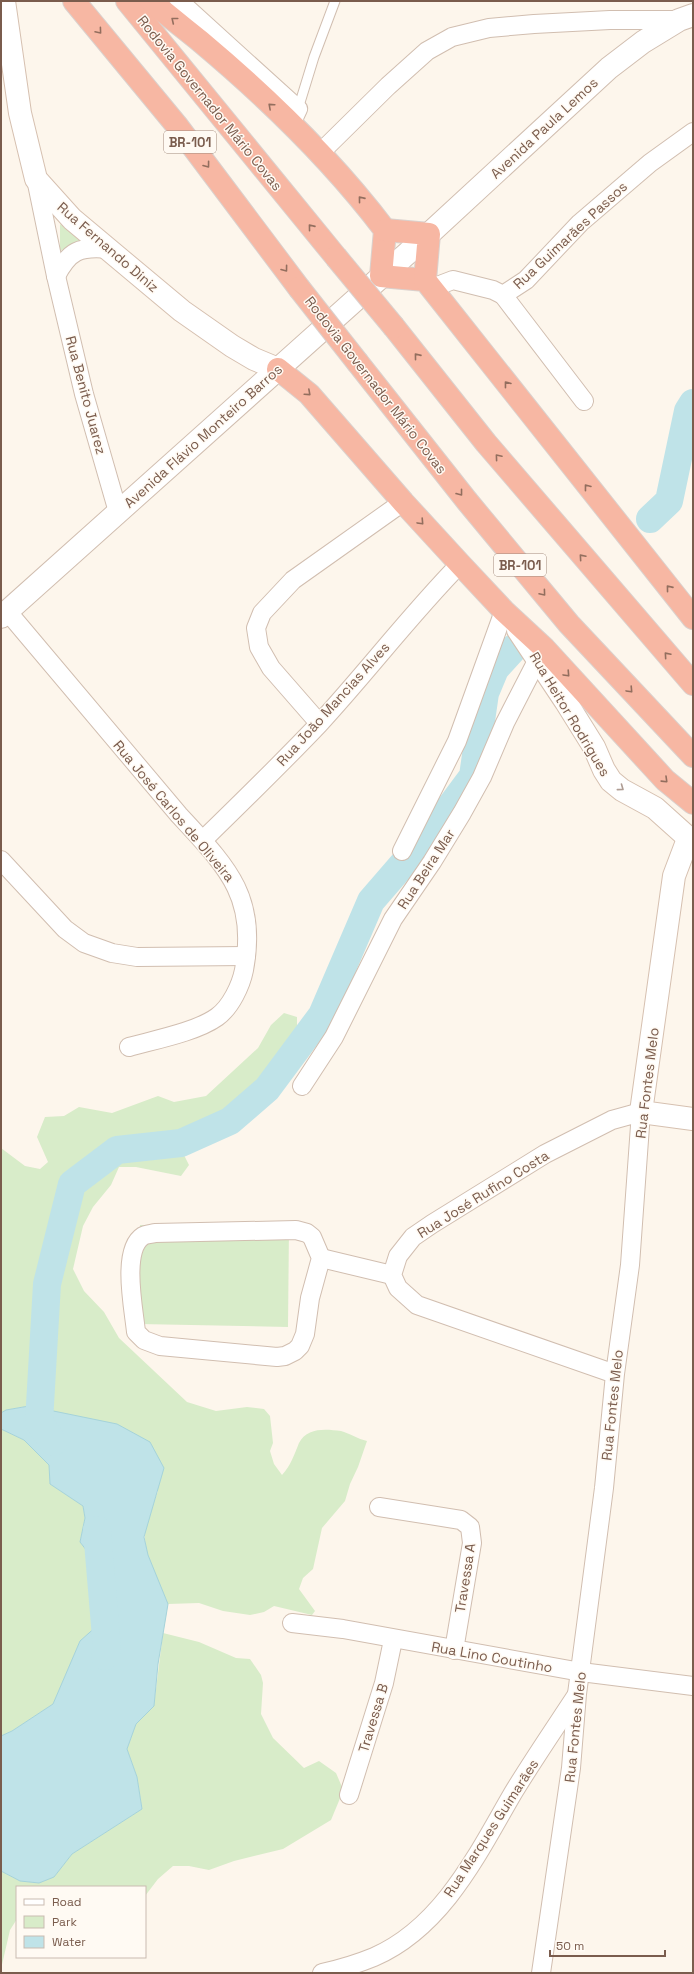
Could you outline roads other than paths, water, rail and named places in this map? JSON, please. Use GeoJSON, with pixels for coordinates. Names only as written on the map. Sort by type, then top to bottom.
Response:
{"type":"FeatureCollection","features":[{"type":"Feature","properties":{"kind":"highway","name":"Rodovia Governador Mário Covas"},"geometry":{"type":"LineString","coordinates":[[74,1],[178,127],[299,288],[466,501],[569,624],[693,756]]}},
{"type":"Feature","properties":{"kind":"highway","name":"Rodovia Governador Mário Covas"},"geometry":{"type":"LineString","coordinates":[[127,1],[394,327],[486,443],[693,684]]}},
{"type":"Feature","properties":{"kind":"highway"},"geometry":{"type":"LineString","coordinates":[[151,1],[200,42],[295,116],[320,153],[361,199],[385,230],[381,276],[429,284]]}},
{"type":"Feature","properties":{"kind":"highway"},"geometry":{"type":"LineString","coordinates":[[385,230],[429,234],[429,284],[693,618]]}},
{"type":"Feature","properties":{"kind":"highway"},"geometry":{"type":"LineString","coordinates":[[278,369],[309,394],[403,502],[525,635],[665,780],[693,803]]}},
{"type":"Feature","properties":{"kind":"main road","name":"Rua Fernando Diniz"},"geometry":{"type":"LineString","coordinates":[[4,1],[5,31],[14,71],[20,113],[36,179],[72,219],[182,312],[232,346],[254,359],[278,369]]}},
{"type":"Feature","properties":{"kind":"main road","name":"Avenida Paula Lemos"},"geometry":{"type":"LineString","coordinates":[[405,255],[609,68],[642,42],[686,18]]}},
{"type":"Feature","properties":{"kind":"main road","name":"Avenida Flávio Monteiro Barros"},"geometry":{"type":"LineString","coordinates":[[4,614],[405,255]]}},
{"type":"Feature","properties":{"kind":"main road","name":"Rua Heitor Rodrigues"},"geometry":{"type":"LineString","coordinates":[[525,635],[594,747],[604,770],[611,781],[622,790],[655,808],[691,840]]}},
{"type":"Feature","properties":{"kind":"main road","name":"Rua Fontes Melo"},"geometry":{"type":"LineString","coordinates":[[641,1112],[674,876],[691,840]]}},
{"type":"Feature","properties":{"kind":"main road","name":"Rua José Rufino Costa"},"geometry":{"type":"LineString","coordinates":[[641,1112],[693,1119]]}},
{"type":"Feature","properties":{"kind":"street"},"geometry":{"type":"LineString","coordinates":[[179,1],[295,116]]}},
{"type":"Feature","properties":{"kind":"street"},"geometry":{"type":"LineString","coordinates":[[320,153],[388,86],[427,51],[452,37],[489,28],[534,24],[686,18]]}},
{"type":"Feature","properties":{"kind":"street","name":"Rua Guimarães Passos"},"geometry":{"type":"LineString","coordinates":[[503,295],[526,280],[580,223],[650,163],[693,132]]}},
{"type":"Feature","properties":{"kind":"street","name":"Rua Benito Juarez"},"geometry":{"type":"LineString","coordinates":[[36,179],[56,276],[84,394],[118,512]]}},
{"type":"Feature","properties":{"kind":"street"},"geometry":{"type":"LineString","coordinates":[[56,276],[64,260],[74,253],[95,248],[109,249]]}},
{"type":"Feature","properties":{"kind":"street","name":"Rua Guimarães Passos"},"geometry":{"type":"LineString","coordinates":[[429,284],[453,280],[493,290],[503,295],[584,401]]}},
{"type":"Feature","properties":{"kind":"street"},"geometry":{"type":"LineString","coordinates":[[319,723],[271,668],[259,647],[256,628],[262,613],[293,580],[403,502]]}},
{"type":"Feature","properties":{"kind":"street","name":"Rua João Mancias Alves"},"geometry":{"type":"LineString","coordinates":[[203,840],[319,723],[425,600],[460,564]]}},
{"type":"Feature","properties":{"kind":"street","name":"Rua José Carlos de Oliveira"},"geometry":{"type":"LineString","coordinates":[[4,614],[179,815],[203,840],[234,880],[242,896],[248,924],[246,956],[242,979],[230,1002],[219,1016],[204,1024],[128,1047]]}},
{"type":"Feature","properties":{"kind":"street"},"geometry":{"type":"LineString","coordinates":[[402,851],[456,741],[525,635]]}},
{"type":"Feature","properties":{"kind":"street","name":"Rua Beira Mar"},"geometry":{"type":"LineString","coordinates":[[302,1086],[334,1037],[393,919],[432,862],[482,777],[505,723],[525,635]]}},
{"type":"Feature","properties":{"kind":"street"},"geometry":{"type":"LineString","coordinates":[[1,860],[65,929],[84,943],[112,953],[137,957],[246,956]]}},
{"type":"Feature","properties":{"kind":"street","name":"Rua José Rufino Costa"},"geometry":{"type":"LineString","coordinates":[[392,1275],[398,1256],[413,1237],[432,1224],[545,1154],[612,1120],[641,1112]]}},
{"type":"Feature","properties":{"kind":"street","name":"Rua Fontes Melo"},"geometry":{"type":"LineString","coordinates":[[541,1973],[571,1768],[577,1694],[604,1488],[615,1374],[630,1265],[641,1112]]}},
{"type":"Feature","properties":{"kind":"street"},"geometry":{"type":"LineString","coordinates":[[296,1230],[307,1233],[312,1237],[321,1258],[310,1298],[305,1334],[300,1346],[295,1351],[285,1356],[277,1358],[160,1346],[144,1340],[136,1332],[130,1272],[135,1246],[144,1236],[155,1233],[296,1230]]}},
{"type":"Feature","properties":{"kind":"street"},"geometry":{"type":"LineString","coordinates":[[321,1258],[392,1275],[398,1288],[417,1305],[615,1374]]}},
{"type":"Feature","properties":{"kind":"street","name":"Travessa A"},"geometry":{"type":"LineString","coordinates":[[379,1507],[461,1520],[470,1527],[472,1543],[454,1650]]}},
{"type":"Feature","properties":{"kind":"street","name":"Rua Lino Coutinho"},"geometry":{"type":"LineString","coordinates":[[292,1623],[343,1629],[393,1640],[581,1672],[693,1686]]}},
{"type":"Feature","properties":{"kind":"street","name":"Travessa B"},"geometry":{"type":"LineString","coordinates":[[349,1795],[384,1683],[393,1640]]}},
{"type":"Feature","properties":{"kind":"street","name":"Rua Marques Guimarães"},"geometry":{"type":"LineString","coordinates":[[322,1973],[345,1967],[374,1965],[400,1941],[422,1924],[453,1892],[518,1784],[577,1694]]}},
{"type":"Feature","properties":{"kind":"lane"},"geometry":{"type":"LineString","coordinates":[[295,116],[314,57],[335,1]]}},
{"type":"Feature","properties":{"kind":"water"},"geometry":{"type":"Polygon","coordinates":[[[29,1406],[117,1424],[150,1442],[164,1468],[144,1537],[148,1555],[168,1604],[158,1664],[154,1706],[136,1724],[127,1749],[137,1777],[142,1809],[72,1854],[54,1877],[39,1883],[20,1881],[1,1871],[1,1736],[12,1731],[53,1704],[80,1641],[116,1609],[111,1582],[80,1542],[85,1518],[83,1506],[50,1484],[49,1465],[24,1440],[1,1429],[1,1413],[6,1410],[29,1406]]]}},
{"type":"Feature","properties":{"kind":"waterway"},"geometry":{"type":"LineString","coordinates":[[650,519],[669,501],[688,411],[693,403]]}},
{"type":"Feature","properties":{"kind":"waterway"},"geometry":{"type":"LineString","coordinates":[[53,1442],[39,1422],[47,1284],[72,1184],[117,1150],[181,1143],[230,1121],[267,1089],[322,1015],[371,901],[435,827],[473,776],[485,693],[495,669],[514,648]]}},
{"type":"Feature","properties":{"kind":"waterway"},"geometry":{"type":"LineString","coordinates":[[97,1530],[107,1649],[105,1656]]}}]}
